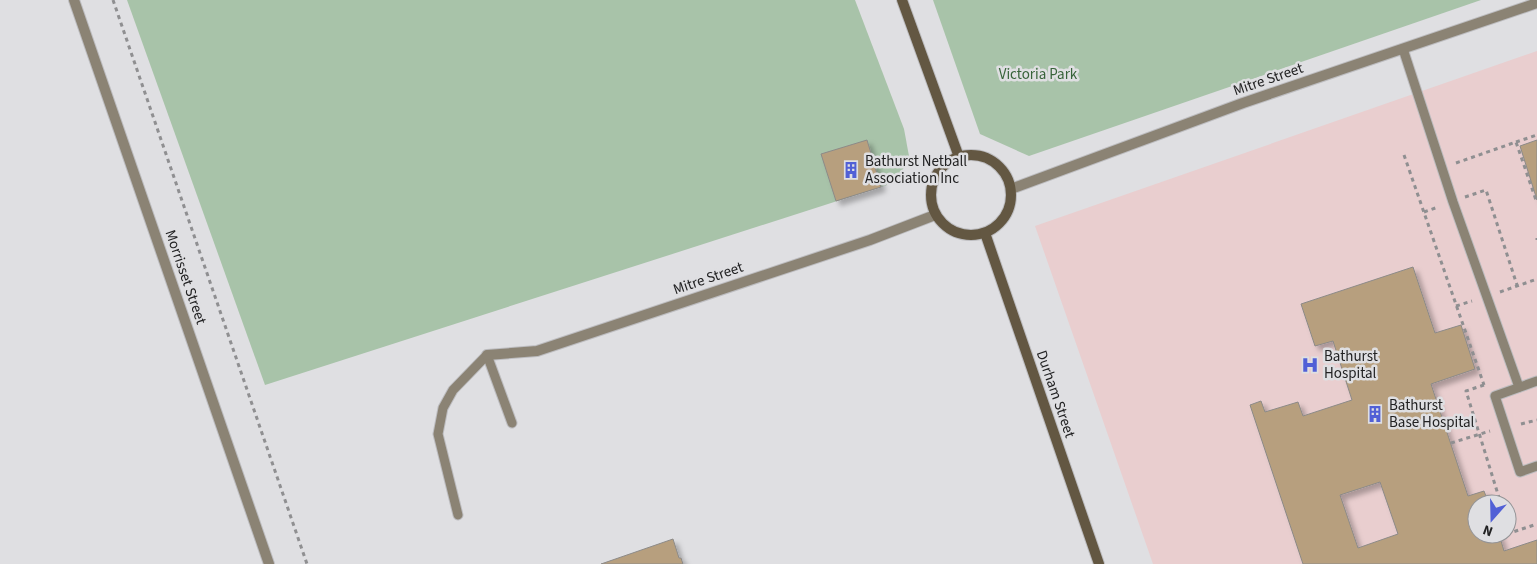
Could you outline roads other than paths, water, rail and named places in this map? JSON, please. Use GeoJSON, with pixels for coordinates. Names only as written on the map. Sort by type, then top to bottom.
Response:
{"type":"FeatureCollection","features":[{"type":"Feature","properties":{"kind":"main road"},"geometry":{"type":"LineString","coordinates":[[902,0],[959,157]]}},
{"type":"Feature","properties":{"kind":"main road"},"geometry":{"type":"LineString","coordinates":[[982,156],[992,161],[1004,173],[1011,189],[1011,199],[1006,215],[995,228],[985,233],[962,235],[952,231],[935,215],[931,204],[933,180],[944,166],[959,157],[982,156]]}},
{"type":"Feature","properties":{"kind":"main road","name":"Durham Street"},"geometry":{"type":"LineString","coordinates":[[985,233],[1099,564]]}},
{"type":"Feature","properties":{"kind":"street","name":"Morrisset Street"},"geometry":{"type":"LineString","coordinates":[[74,0],[269,564]]}},
{"type":"Feature","properties":{"kind":"street","name":"Mitre Street"},"geometry":{"type":"LineString","coordinates":[[1011,189],[1243,103],[1537,3]]}},
{"type":"Feature","properties":{"kind":"street","name":"Mitre Street"},"geometry":{"type":"LineString","coordinates":[[487,355],[537,352],[870,240],[935,215]]}},
{"type":"Feature","properties":{"kind":"lane"},"geometry":{"type":"LineString","coordinates":[[1403,49],[1453,202],[1519,387]]}},
{"type":"Feature","properties":{"kind":"lane"},"geometry":{"type":"LineString","coordinates":[[458,515],[438,434],[443,408],[453,390],[487,355],[512,423]]}},
{"type":"Feature","properties":{"kind":"lane"},"geometry":{"type":"LineString","coordinates":[[1537,382],[1495,396],[1520,472],[1537,466]]}},
{"type":"Feature","properties":{"kind":"place","name":"Bathurst Netball Association Inc"},"geometry":{"type":"Point","coordinates":[851,170]}},
{"type":"Feature","properties":{"kind":"place","name":"Bathurst Hospital"},"geometry":{"type":"Point","coordinates":[1310,365]}},
{"type":"Feature","properties":{"kind":"place","name":"Bathurst Base Hospital"},"geometry":{"type":"Point","coordinates":[1375,414]}},
{"type":"Feature","properties":{"kind":"park label","name":"Victoria Park"},"geometry":{"type":"Point","coordinates":[1038,74]}}]}
